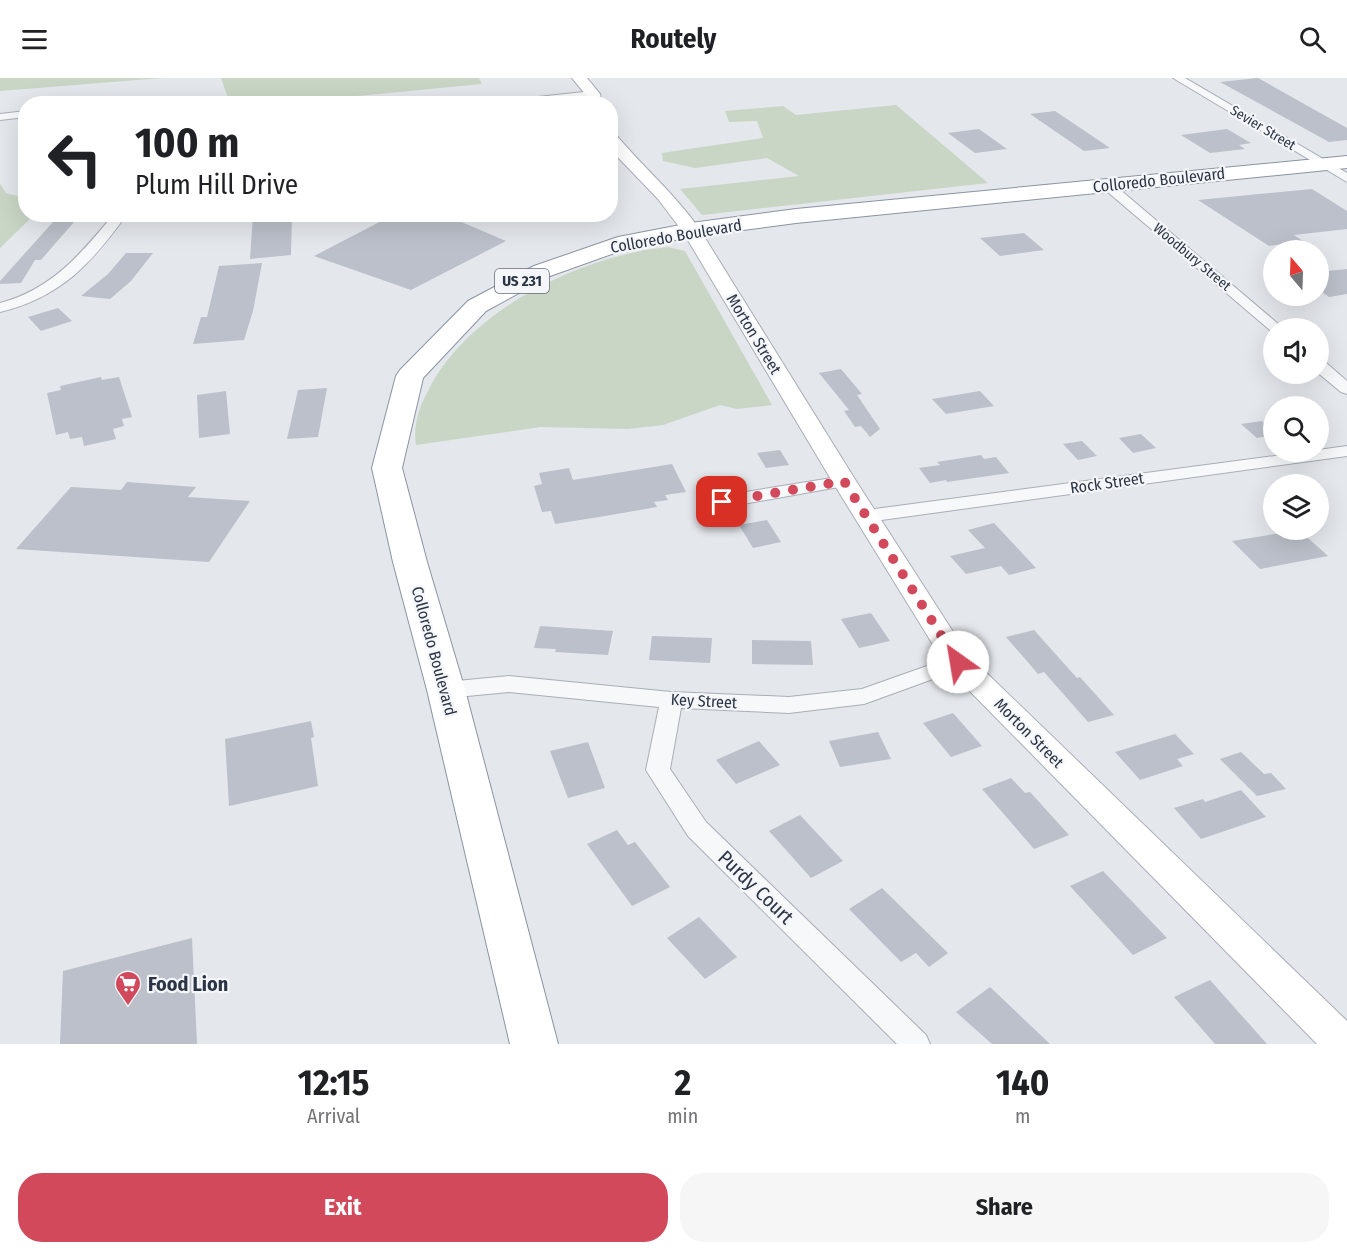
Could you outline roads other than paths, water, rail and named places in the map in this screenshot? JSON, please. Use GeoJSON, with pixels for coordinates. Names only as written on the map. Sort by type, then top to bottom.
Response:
{"type":"FeatureCollection","features":[{"type":"Feature","properties":{"kind":"highway","name":"Colloredo Boulevard"},"geometry":{"type":"LineString","coordinates":[[534,1044],[446,690],[410,562],[387,468],[410,376],[477,306],[542,270],[618,244],[691,230],[796,216],[1107,185],[1339,168]]}},
{"type":"Feature","properties":{"kind":"street"},"geometry":{"type":"LineString","coordinates":[[579,78],[592,96]]}},
{"type":"Feature","properties":{"kind":"street","name":"Sevier Street"},"geometry":{"type":"LineString","coordinates":[[1178,78],[1339,168]]}},
{"type":"Feature","properties":{"kind":"street"},"geometry":{"type":"LineString","coordinates":[[0,117],[18,115]]}},
{"type":"Feature","properties":{"kind":"street","name":"Morton Street"},"geometry":{"type":"LineString","coordinates":[[618,147],[664,195],[691,230],[844,481],[958,662],[1344,1044]]}},
{"type":"Feature","properties":{"kind":"street","name":"Woodbury Street"},"geometry":{"type":"LineString","coordinates":[[1107,185],[1264,318]]}},
{"type":"Feature","properties":{"kind":"street"},"geometry":{"type":"LineString","coordinates":[[0,308],[21,303],[68,276],[114,222]]}},
{"type":"Feature","properties":{"kind":"street"},"geometry":{"type":"LineString","coordinates":[[1329,373],[1347,389]]}},
{"type":"Feature","properties":{"kind":"street","name":"Rock Street"},"geometry":{"type":"LineString","coordinates":[[867,516],[1347,451]]}},
{"type":"Feature","properties":{"kind":"street"},"geometry":{"type":"LineString","coordinates":[[722,502],[844,481]]}},
{"type":"Feature","properties":{"kind":"street","name":"Key Street"},"geometry":{"type":"LineString","coordinates":[[446,690],[509,684],[671,700],[789,705],[864,696],[958,662]]}},
{"type":"Feature","properties":{"kind":"street","name":"Purdy Court"},"geometry":{"type":"LineString","coordinates":[[671,700],[658,770],[697,829],[916,1044]]}},
{"type":"Feature","properties":{"kind":"place","name":"Food Lion"},"geometry":{"type":"Point","coordinates":[128,1007]}}]}
